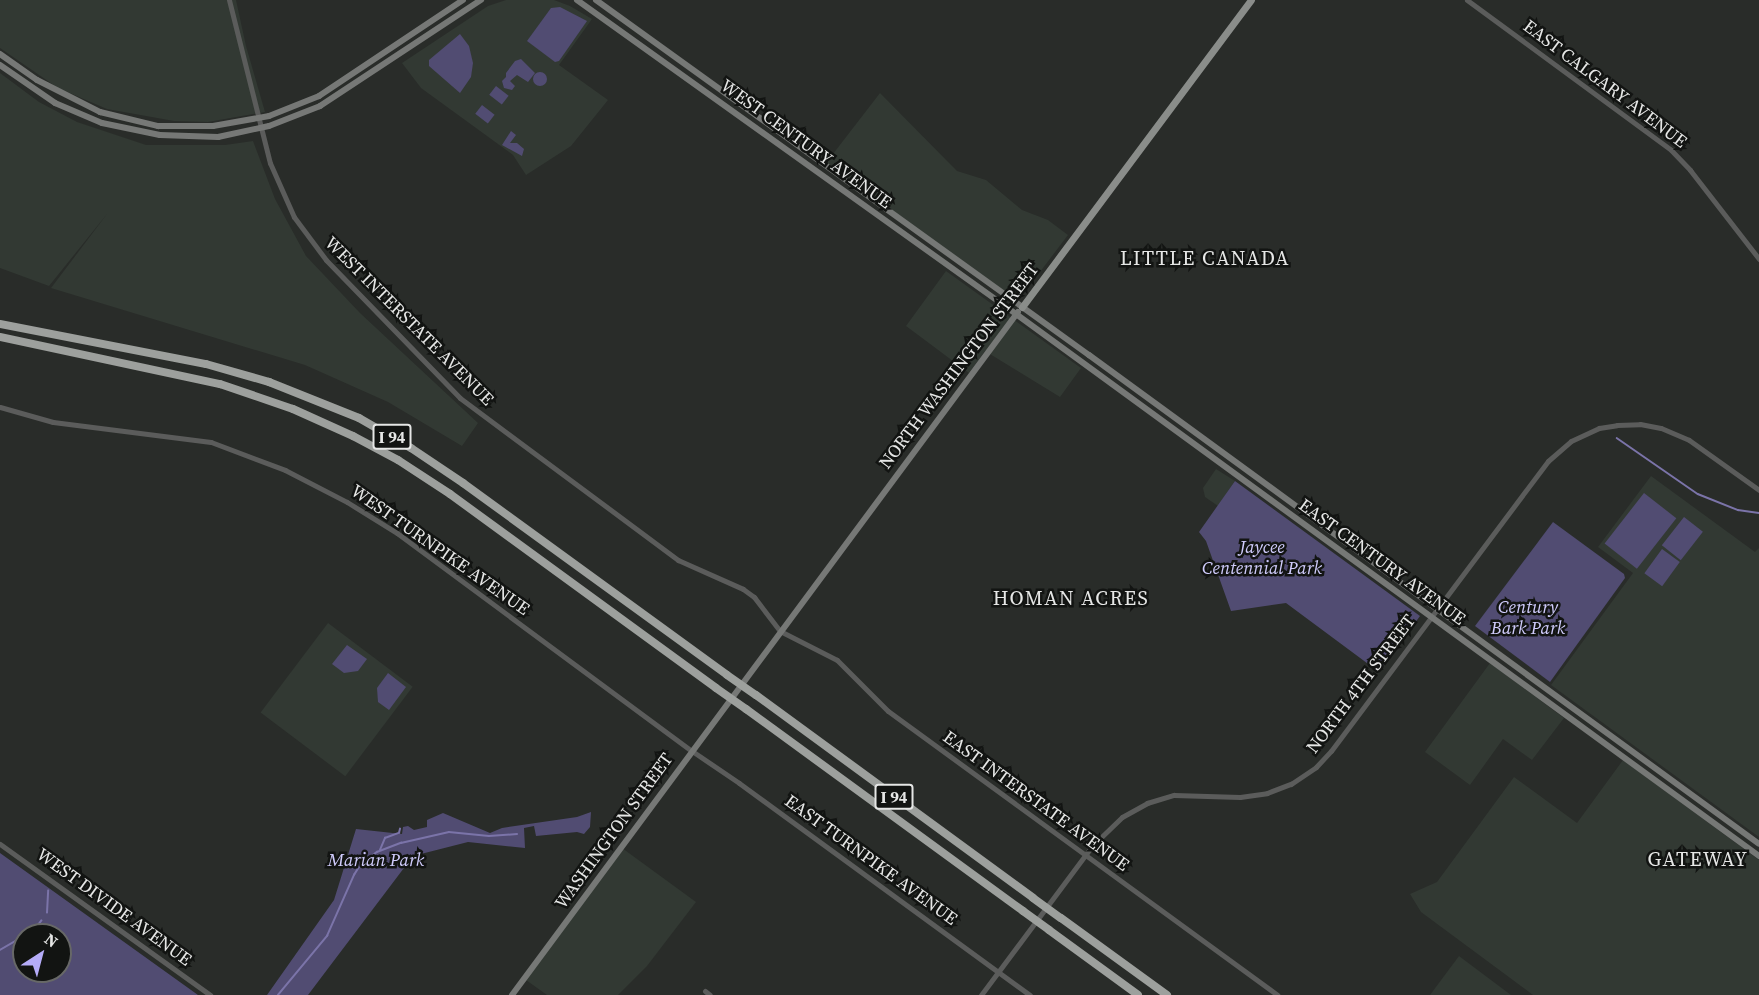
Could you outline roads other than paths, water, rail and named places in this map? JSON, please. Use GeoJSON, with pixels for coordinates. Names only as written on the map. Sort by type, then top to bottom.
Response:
{"type":"FeatureCollection","features":[{"type":"Feature","properties":{"kind":"highway","name":"I 94"},"geometry":{"type":"LineString","coordinates":[[0,322],[228,370],[307,396],[358,418],[463,483],[1167,995]]}},
{"type":"Feature","properties":{"kind":"highway","name":"I 94"},"geometry":{"type":"LineString","coordinates":[[0,337],[220,384],[285,406],[345,432],[391,456],[450,494],[1138,995]]}},
{"type":"Feature","properties":{"kind":"highway"},"geometry":{"type":"LineString","coordinates":[[0,342],[167,372]]}},
{"type":"Feature","properties":{"kind":"main road"},"geometry":{"type":"LineString","coordinates":[[0,54],[65,96],[120,119],[158,126],[213,126],[258,119],[296,107],[333,88],[463,0]]}},
{"type":"Feature","properties":{"kind":"main road"},"geometry":{"type":"LineString","coordinates":[[0,65],[62,106],[123,129],[181,138],[218,137],[261,128],[303,114],[336,97],[481,0]]}},
{"type":"Feature","properties":{"kind":"main road","name":"WEST CENTURY AVENUE"},"geometry":{"type":"LineString","coordinates":[[577,0],[1016,314]]}},
{"type":"Feature","properties":{"kind":"main road","name":"WEST CENTURY AVENUE"},"geometry":{"type":"LineString","coordinates":[[596,0],[1022,307]]}},
{"type":"Feature","properties":{"kind":"main road","name":"NORTH WASHINGTON STREET"},"geometry":{"type":"LineString","coordinates":[[692,751],[1251,0]]}},
{"type":"Feature","properties":{"kind":"main road","name":"EAST CENTURY AVENUE"},"geometry":{"type":"LineString","coordinates":[[1022,307],[1759,844]]}},
{"type":"Feature","properties":{"kind":"main road","name":"EAST CENTURY AVENUE"},"geometry":{"type":"LineString","coordinates":[[1016,314],[1759,856]]}},
{"type":"Feature","properties":{"kind":"main road","name":"WASHINGTON STREET"},"geometry":{"type":"LineString","coordinates":[[512,995],[692,751]]}},
{"type":"Feature","properties":{"kind":"street","name":"WEST INTERSTATE AVENUE"},"geometry":{"type":"LineString","coordinates":[[229,0],[258,119],[281,191],[314,246],[460,398],[678,560],[732,583],[749,593],[780,632]]}},
{"type":"Feature","properties":{"kind":"street","name":"EAST CALGARY AVENUE"},"geometry":{"type":"LineString","coordinates":[[1467,0],[1671,150],[1690,170],[1759,259]]}},
{"type":"Feature","properties":{"kind":"street","name":"WEST TURNPIKE AVENUE"},"geometry":{"type":"LineString","coordinates":[[0,408],[53,422],[211,442],[256,458],[310,482],[397,533],[692,751]]}},
{"type":"Feature","properties":{"kind":"street","name":"NORTH 4TH STREET"},"geometry":{"type":"LineString","coordinates":[[981,995],[1085,855],[1116,821],[1154,801],[1181,795],[1234,797],[1258,795],[1283,788],[1307,774],[1331,751],[1548,461],[1566,444],[1594,430],[1625,424],[1654,427],[1682,436],[1759,490]]}},
{"type":"Feature","properties":{"kind":"street","name":"EAST INTERSTATE AVENUE"},"geometry":{"type":"LineString","coordinates":[[780,632],[842,663],[888,711],[1277,995]]}},
{"type":"Feature","properties":{"kind":"street","name":"EAST TURNPIKE AVENUE"},"geometry":{"type":"LineString","coordinates":[[692,751],[740,783],[1030,995]]}},
{"type":"Feature","properties":{"kind":"street","name":"WEST DIVIDE AVENUE"},"geometry":{"type":"LineString","coordinates":[[0,843],[210,995]]}},
{"type":"Feature","properties":{"kind":"waterway"},"geometry":{"type":"LineString","coordinates":[[1617,438],[1698,494],[1738,510],[1759,513]]}},
{"type":"Feature","properties":{"kind":"waterway"},"geometry":{"type":"LineString","coordinates":[[380,850],[385,838],[399,833],[400,829]]}},
{"type":"Feature","properties":{"kind":"waterway"},"geometry":{"type":"LineString","coordinates":[[278,995],[327,936],[354,875],[361,864],[377,852],[401,843],[449,832],[489,836],[517,834]]}},
{"type":"Feature","properties":{"kind":"waterway"},"geometry":{"type":"LineString","coordinates":[[47,913],[48,891]]}},
{"type":"Feature","properties":{"kind":"waterway"},"geometry":{"type":"LineString","coordinates":[[0,950],[12,943]]}},
{"type":"Feature","properties":{"kind":"district","name":"LITTLE CANADA"},"geometry":{"type":"Point","coordinates":[1205,258]}},
{"type":"Feature","properties":{"kind":"district","name":"HOMAN ACRES"},"geometry":{"type":"Point","coordinates":[1071,598]}},
{"type":"Feature","properties":{"kind":"district","name":"GATEWAY"},"geometry":{"type":"Point","coordinates":[1698,859]}},
{"type":"Feature","properties":{"kind":"park label","name":"Jaycee Centennial Park"},"geometry":{"type":"Point","coordinates":[1262,558]}},
{"type":"Feature","properties":{"kind":"park label","name":"Century Bark Park"},"geometry":{"type":"Point","coordinates":[1528,618]}},
{"type":"Feature","properties":{"kind":"park label","name":"Marian Park"},"geometry":{"type":"Point","coordinates":[376,860]}}]}
